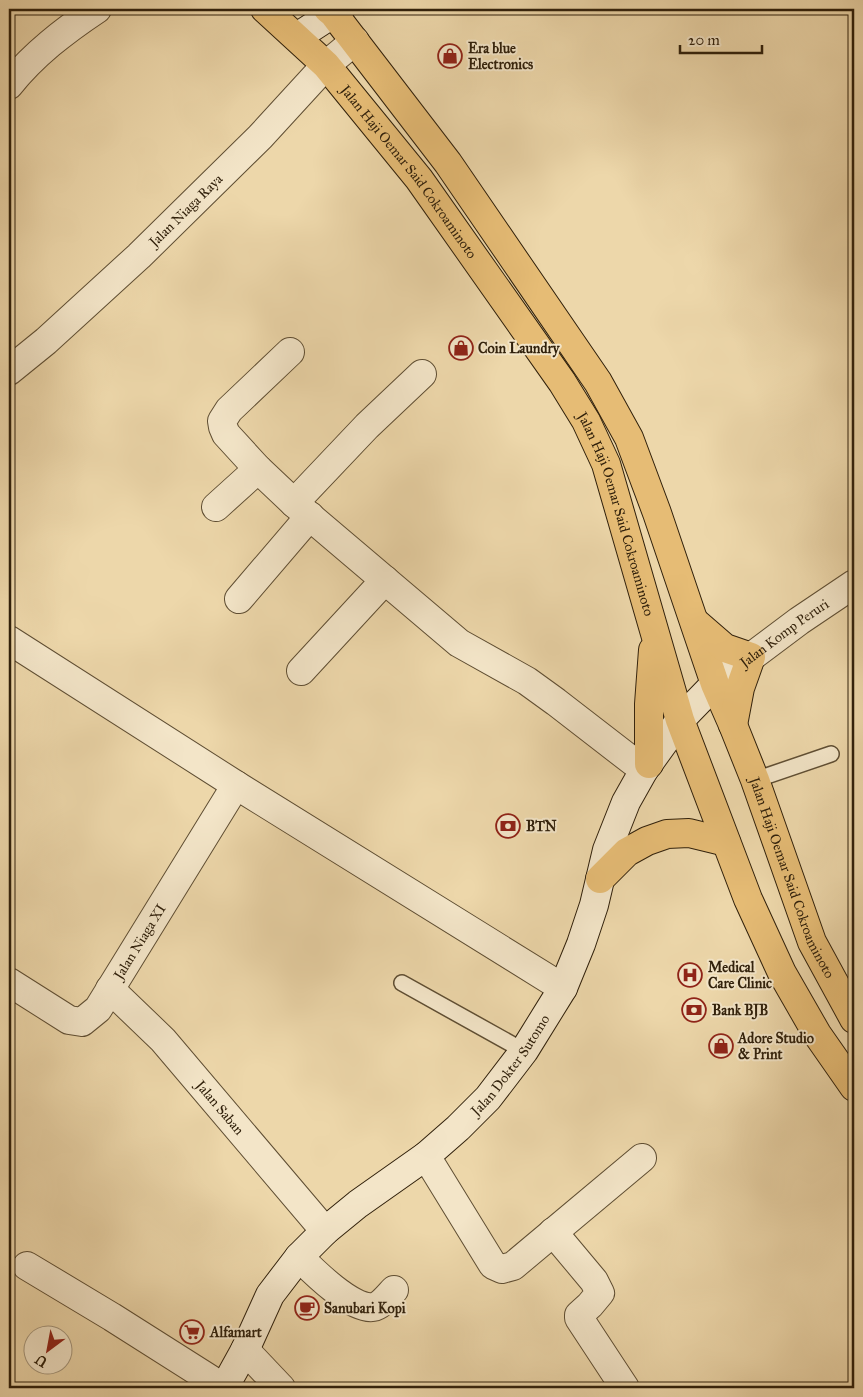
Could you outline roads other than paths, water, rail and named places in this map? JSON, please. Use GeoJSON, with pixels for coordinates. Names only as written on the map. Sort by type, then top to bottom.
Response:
{"type":"FeatureCollection","features":[{"type":"Feature","properties":{"kind":"main road","name":"Jalan Haji Oemar Said Cokroaminoto"},"geometry":{"type":"LineString","coordinates":[[265,9],[326,65],[419,179],[562,382],[586,421],[606,464],[680,720],[748,899],[782,973],[816,1034],[854,1087]]}},
{"type":"Feature","properties":{"kind":"main road","name":"Jalan Haji Oemar Said Cokroaminoto"},"geometry":{"type":"LineString","coordinates":[[333,10],[448,163],[598,382],[629,438],[657,513],[715,684],[755,780],[812,942],[854,1018]]}},
{"type":"Feature","properties":{"kind":"main road"},"geometry":{"type":"LineString","coordinates":[[693,620],[725,648],[751,657],[740,688],[733,725]]}},
{"type":"Feature","properties":{"kind":"main road"},"geometry":{"type":"LineString","coordinates":[[647,767],[653,654],[652,626]]}},
{"type":"Feature","properties":{"kind":"main road"},"geometry":{"type":"LineString","coordinates":[[600,880],[627,852],[647,841],[667,834],[689,833],[726,842]]}},
{"type":"Feature","properties":{"kind":"street"},"geometry":{"type":"LineString","coordinates":[[9,85],[26,64],[55,37],[97,9]]}},
{"type":"Feature","properties":{"kind":"street"},"geometry":{"type":"LineString","coordinates":[[296,37],[333,10]]}},
{"type":"Feature","properties":{"kind":"street","name":"Jalan Niaga Raya"},"geometry":{"type":"LineString","coordinates":[[9,371],[46,341],[139,256],[260,137],[326,65],[355,41]]}},
{"type":"Feature","properties":{"kind":"street"},"geometry":{"type":"LineString","coordinates":[[290,352],[229,410],[222,420],[226,434],[258,469],[302,510],[459,643],[527,681],[647,767]]}},
{"type":"Feature","properties":{"kind":"street"},"geometry":{"type":"LineString","coordinates":[[239,599],[302,510],[367,426],[422,374]]}},
{"type":"Feature","properties":{"kind":"street"},"geometry":{"type":"LineString","coordinates":[[216,507],[258,469]]}},
{"type":"Feature","properties":{"kind":"street"},"geometry":{"type":"LineString","coordinates":[[301,671],[385,580]]}},
{"type":"Feature","properties":{"kind":"street","name":"Jalan Komp Peruri"},"geometry":{"type":"LineString","coordinates":[[715,684],[799,621],[854,584]]}},
{"type":"Feature","properties":{"kind":"street"},"geometry":{"type":"LineString","coordinates":[[10,645],[563,988]]}},
{"type":"Feature","properties":{"kind":"street","name":"Jalan Dokter Sutomo"},"geometry":{"type":"LineString","coordinates":[[224,1388],[245,1350],[270,1294],[299,1257],[325,1231],[358,1204],[426,1156],[488,1098],[524,1051],[563,988],[581,944],[594,905],[607,850],[626,802],[647,767],[680,720],[715,684]]}},
{"type":"Feature","properties":{"kind":"street","name":"Jalan Niaga XI"},"geometry":{"type":"LineString","coordinates":[[9,982],[69,1020],[82,1022],[98,1009],[236,785]]}},
{"type":"Feature","properties":{"kind":"street","name":"Jalan Saban"},"geometry":{"type":"LineString","coordinates":[[110,989],[163,1040],[325,1231]]}},
{"type":"Feature","properties":{"kind":"street"},"geometry":{"type":"LineString","coordinates":[[426,1156],[488,1256],[497,1268],[502,1269],[513,1266],[642,1158]]}},
{"type":"Feature","properties":{"kind":"street"},"geometry":{"type":"LineString","coordinates":[[553,1232],[594,1281],[600,1293],[579,1314],[579,1318],[625,1388]]}},
{"type":"Feature","properties":{"kind":"street"},"geometry":{"type":"LineString","coordinates":[[299,1257],[332,1287],[366,1307],[378,1306],[394,1290]]}},
{"type":"Feature","properties":{"kind":"street"},"geometry":{"type":"LineString","coordinates":[[27,1266],[224,1388]]}},
{"type":"Feature","properties":{"kind":"street"},"geometry":{"type":"LineString","coordinates":[[245,1350],[281,1388]]}},
{"type":"Feature","properties":{"kind":"lane"},"geometry":{"type":"LineString","coordinates":[[755,780],[831,754]]}},
{"type":"Feature","properties":{"kind":"lane"},"geometry":{"type":"LineString","coordinates":[[402,983],[524,1051]]}},
{"type":"Feature","properties":{"kind":"place","name":"Era blue Electronics"},"geometry":{"type":"Point","coordinates":[450,56]}},
{"type":"Feature","properties":{"kind":"place","name":"Coin Laundry"},"geometry":{"type":"Point","coordinates":[461,348]}},
{"type":"Feature","properties":{"kind":"place","name":"BTN"},"geometry":{"type":"Point","coordinates":[508,826]}},
{"type":"Feature","properties":{"kind":"place","name":"Medical Care Clinic"},"geometry":{"type":"Point","coordinates":[690,975]}},
{"type":"Feature","properties":{"kind":"place","name":"Bank BJB"},"geometry":{"type":"Point","coordinates":[694,1010]}},
{"type":"Feature","properties":{"kind":"place","name":"Adore Studio & Print"},"geometry":{"type":"Point","coordinates":[721,1046]}},
{"type":"Feature","properties":{"kind":"place","name":"Sanubari Kopi"},"geometry":{"type":"Point","coordinates":[307,1308]}},
{"type":"Feature","properties":{"kind":"place","name":"Alfamart"},"geometry":{"type":"Point","coordinates":[192,1332]}}]}
